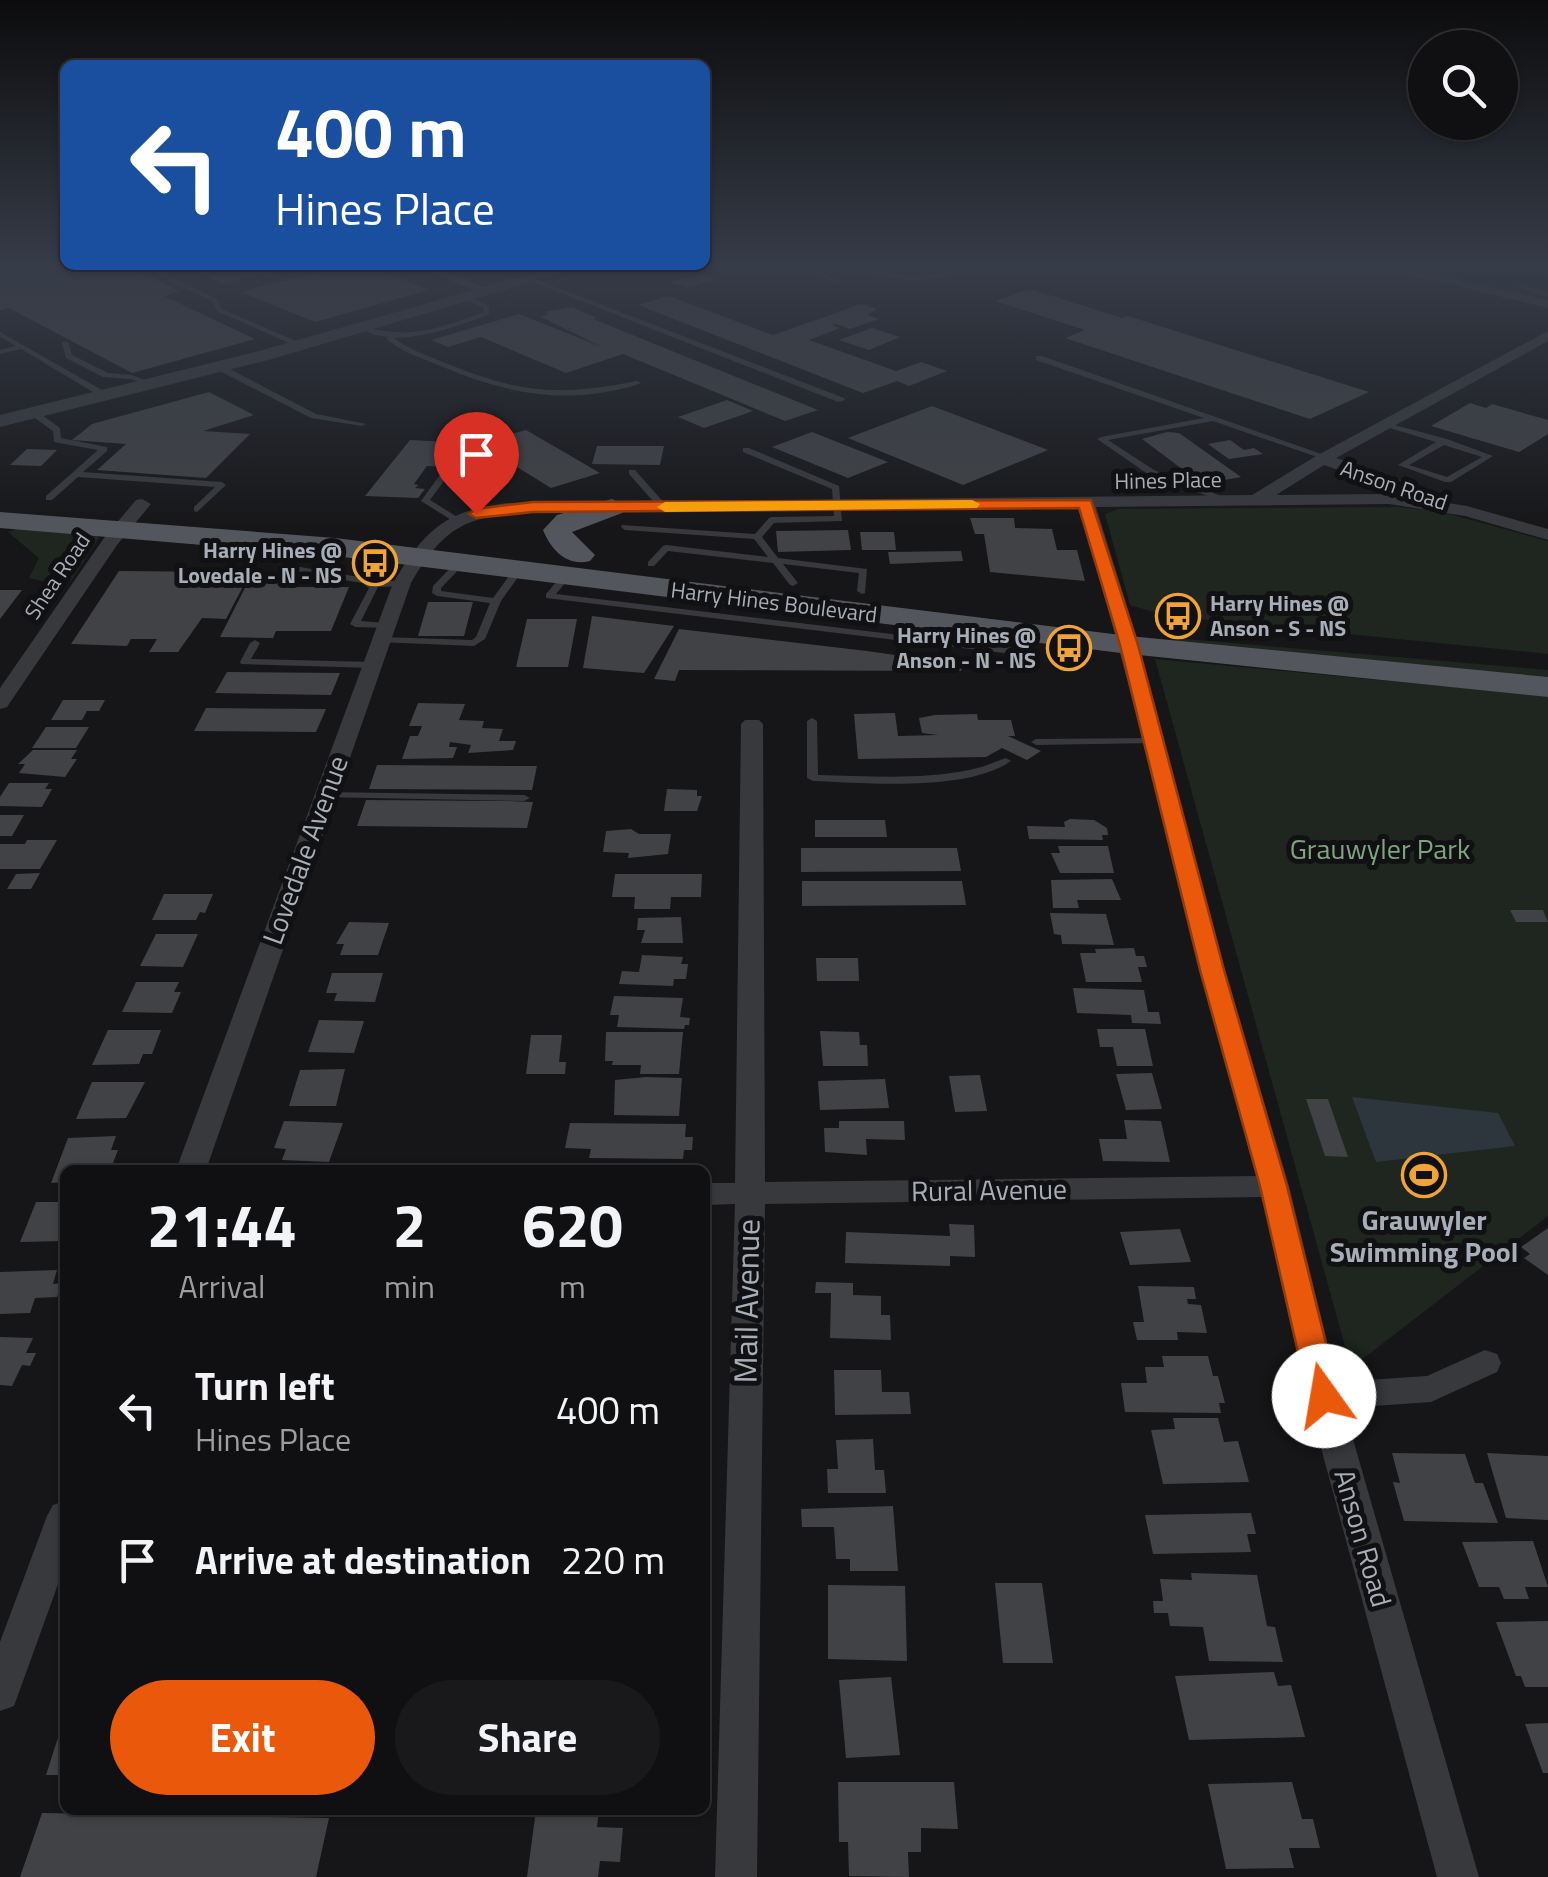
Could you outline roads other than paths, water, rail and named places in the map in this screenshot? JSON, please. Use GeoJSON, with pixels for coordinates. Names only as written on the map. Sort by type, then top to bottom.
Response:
{"type":"FeatureCollection","features":[{"type":"Feature","properties":{"kind":"main road","name":"Harry Hines Boulevard"},"geometry":{"type":"LineString","coordinates":[[0,495],[196,509],[426,549],[780,592],[920,630],[1124,633],[1548,686]]}},
{"type":"Feature","properties":{"kind":"main road","name":"Harry Hines Boulevard"},"geometry":{"type":"LineString","coordinates":[[0,520],[141,504],[305,544],[426,549],[460,563],[518,570],[573,566]]}},
{"type":"Feature","properties":{"kind":"main road"},"geometry":{"type":"LineString","coordinates":[[573,566],[558,530],[568,521],[618,517]]}},
{"type":"Feature","properties":{"kind":"main road","name":"Harry Hines Boulevard"},"geometry":{"type":"LineString","coordinates":[[642,575],[690,602],[780,592]]}},
{"type":"Feature","properties":{"kind":"main road","name":"Harry Hines Boulevard"},"geometry":{"type":"LineString","coordinates":[[859,612],[1548,660]]}},
{"type":"Feature","properties":{"kind":"street"},"geometry":{"type":"LineString","coordinates":[[0,421],[259,356]]}},
{"type":"Feature","properties":{"kind":"street","name":"Anson Road"},"geometry":{"type":"LineString","coordinates":[[1254,501],[1511,356]]}},
{"type":"Feature","properties":{"kind":"street","name":"Anson Road"},"geometry":{"type":"LineString","coordinates":[[1324,458],[1466,511]]}},
{"type":"Feature","properties":{"kind":"street","name":"Hines Place"},"geometry":{"type":"LineString","coordinates":[[426,549],[503,508],[618,517],[663,507],[1389,500],[1466,511],[1548,535]]}},
{"type":"Feature","properties":{"kind":"street","name":"Anson Road"},"geometry":{"type":"LineString","coordinates":[[1086,503],[1274,1186],[1324,1396],[1458,1877]]}},
{"type":"Feature","properties":{"kind":"street","name":"Shea Road"},"geometry":{"type":"LineString","coordinates":[[0,703],[141,504]]}},
{"type":"Feature","properties":{"kind":"street","name":"Lovedale Avenue"},"geometry":{"type":"LineString","coordinates":[[193,1165],[384,633],[426,549]]}},
{"type":"Feature","properties":{"kind":"street","name":"Mail Avenue"},"geometry":{"type":"LineString","coordinates":[[736,1877],[750,1194],[752,724]]}},
{"type":"Feature","properties":{"kind":"street","name":"Rural Avenue"},"geometry":{"type":"LineString","coordinates":[[710,1194],[1274,1186]]}},
{"type":"Feature","properties":{"kind":"street"},"geometry":{"type":"LineString","coordinates":[[1324,1396],[1431,1389],[1485,1363]]}},
{"type":"Feature","properties":{"kind":"street"},"geometry":{"type":"LineString","coordinates":[[0,1692],[60,1530]]}},
{"type":"Feature","properties":{"kind":"lane"},"geometry":{"type":"LineString","coordinates":[[38,356],[106,396]]}},
{"type":"Feature","properties":{"kind":"lane"},"geometry":{"type":"LineString","coordinates":[[69,356],[106,375],[132,377],[150,384]]}},
{"type":"Feature","properties":{"kind":"lane"},"geometry":{"type":"LineString","coordinates":[[421,356],[516,392],[558,395],[637,383]]}},
{"type":"Feature","properties":{"kind":"lane"},"geometry":{"type":"LineString","coordinates":[[732,356],[841,400]]}},
{"type":"Feature","properties":{"kind":"lane"},"geometry":{"type":"LineString","coordinates":[[1039,358],[1324,458]]}},
{"type":"Feature","properties":{"kind":"lane"},"geometry":{"type":"LineString","coordinates":[[218,366],[314,416],[362,424]]}},
{"type":"Feature","properties":{"kind":"lane"},"geometry":{"type":"LineString","coordinates":[[35,414],[57,430],[57,440],[104,449],[49,498]]}},
{"type":"Feature","properties":{"kind":"lane"},"geometry":{"type":"LineString","coordinates":[[1215,418],[1100,439],[1151,472],[1232,502]]}},
{"type":"Feature","properties":{"kind":"lane"},"geometry":{"type":"LineString","coordinates":[[1386,424],[1444,441],[1490,456],[1448,480],[1402,466],[1444,441]]}},
{"type":"Feature","properties":{"kind":"lane"},"geometry":{"type":"LineString","coordinates":[[746,450],[836,488],[839,519],[772,520],[757,537]]}},
{"type":"Feature","properties":{"kind":"lane"},"geometry":{"type":"LineString","coordinates":[[369,584],[426,549],[425,501],[448,470]]}},
{"type":"Feature","properties":{"kind":"lane"},"geometry":{"type":"LineString","coordinates":[[632,472],[663,507]]}},
{"type":"Feature","properties":{"kind":"lane"},"geometry":{"type":"LineString","coordinates":[[76,474],[141,504]]}},
{"type":"Feature","properties":{"kind":"lane"},"geometry":{"type":"LineString","coordinates":[[618,517],[661,530],[757,537]]}},
{"type":"Feature","properties":{"kind":"lane"},"geometry":{"type":"LineString","coordinates":[[642,575],[661,530]]}},
{"type":"Feature","properties":{"kind":"lane"},"geometry":{"type":"LineString","coordinates":[[757,537],[780,592],[864,571],[859,612]]}},
{"type":"Feature","properties":{"kind":"lane"},"geometry":{"type":"LineString","coordinates":[[305,544],[281,567],[374,587],[355,624],[384,633],[474,643],[480,639],[496,601],[518,570]]}},
{"type":"Feature","properties":{"kind":"lane"},"geometry":{"type":"LineString","coordinates":[[460,563],[436,588],[437,593],[496,601]]}},
{"type":"Feature","properties":{"kind":"lane"},"geometry":{"type":"LineString","coordinates":[[255,642],[246,662],[372,665]]}},
{"type":"Feature","properties":{"kind":"lane"},"geometry":{"type":"LineString","coordinates":[[812,721],[813,778],[907,780],[993,769],[1006,760]]}},
{"type":"Feature","properties":{"kind":"lane"},"geometry":{"type":"LineString","coordinates":[[1036,742],[1152,742]]}},
{"type":"Feature","properties":{"kind":"lane"},"geometry":{"type":"LineString","coordinates":[[324,795],[524,798]]}},
{"type":"Feature","properties":{"kind":"place","name":"Harry Hines @ Lovedale - N - NS"},"geometry":{"type":"Point","coordinates":[375,563]}},
{"type":"Feature","properties":{"kind":"place","name":"Harry Hines @ Anson - S - NS"},"geometry":{"type":"Point","coordinates":[1178,616]}},
{"type":"Feature","properties":{"kind":"place","name":"Harry Hines @ Anson - N - NS"},"geometry":{"type":"Point","coordinates":[1069,648]}},
{"type":"Feature","properties":{"kind":"place","name":"Grauwyler Swimming Pool"},"geometry":{"type":"Point","coordinates":[1424,1175]}},
{"type":"Feature","properties":{"kind":"park label","name":"Grauwyler Park"},"geometry":{"type":"Point","coordinates":[1380,849]}}]}
